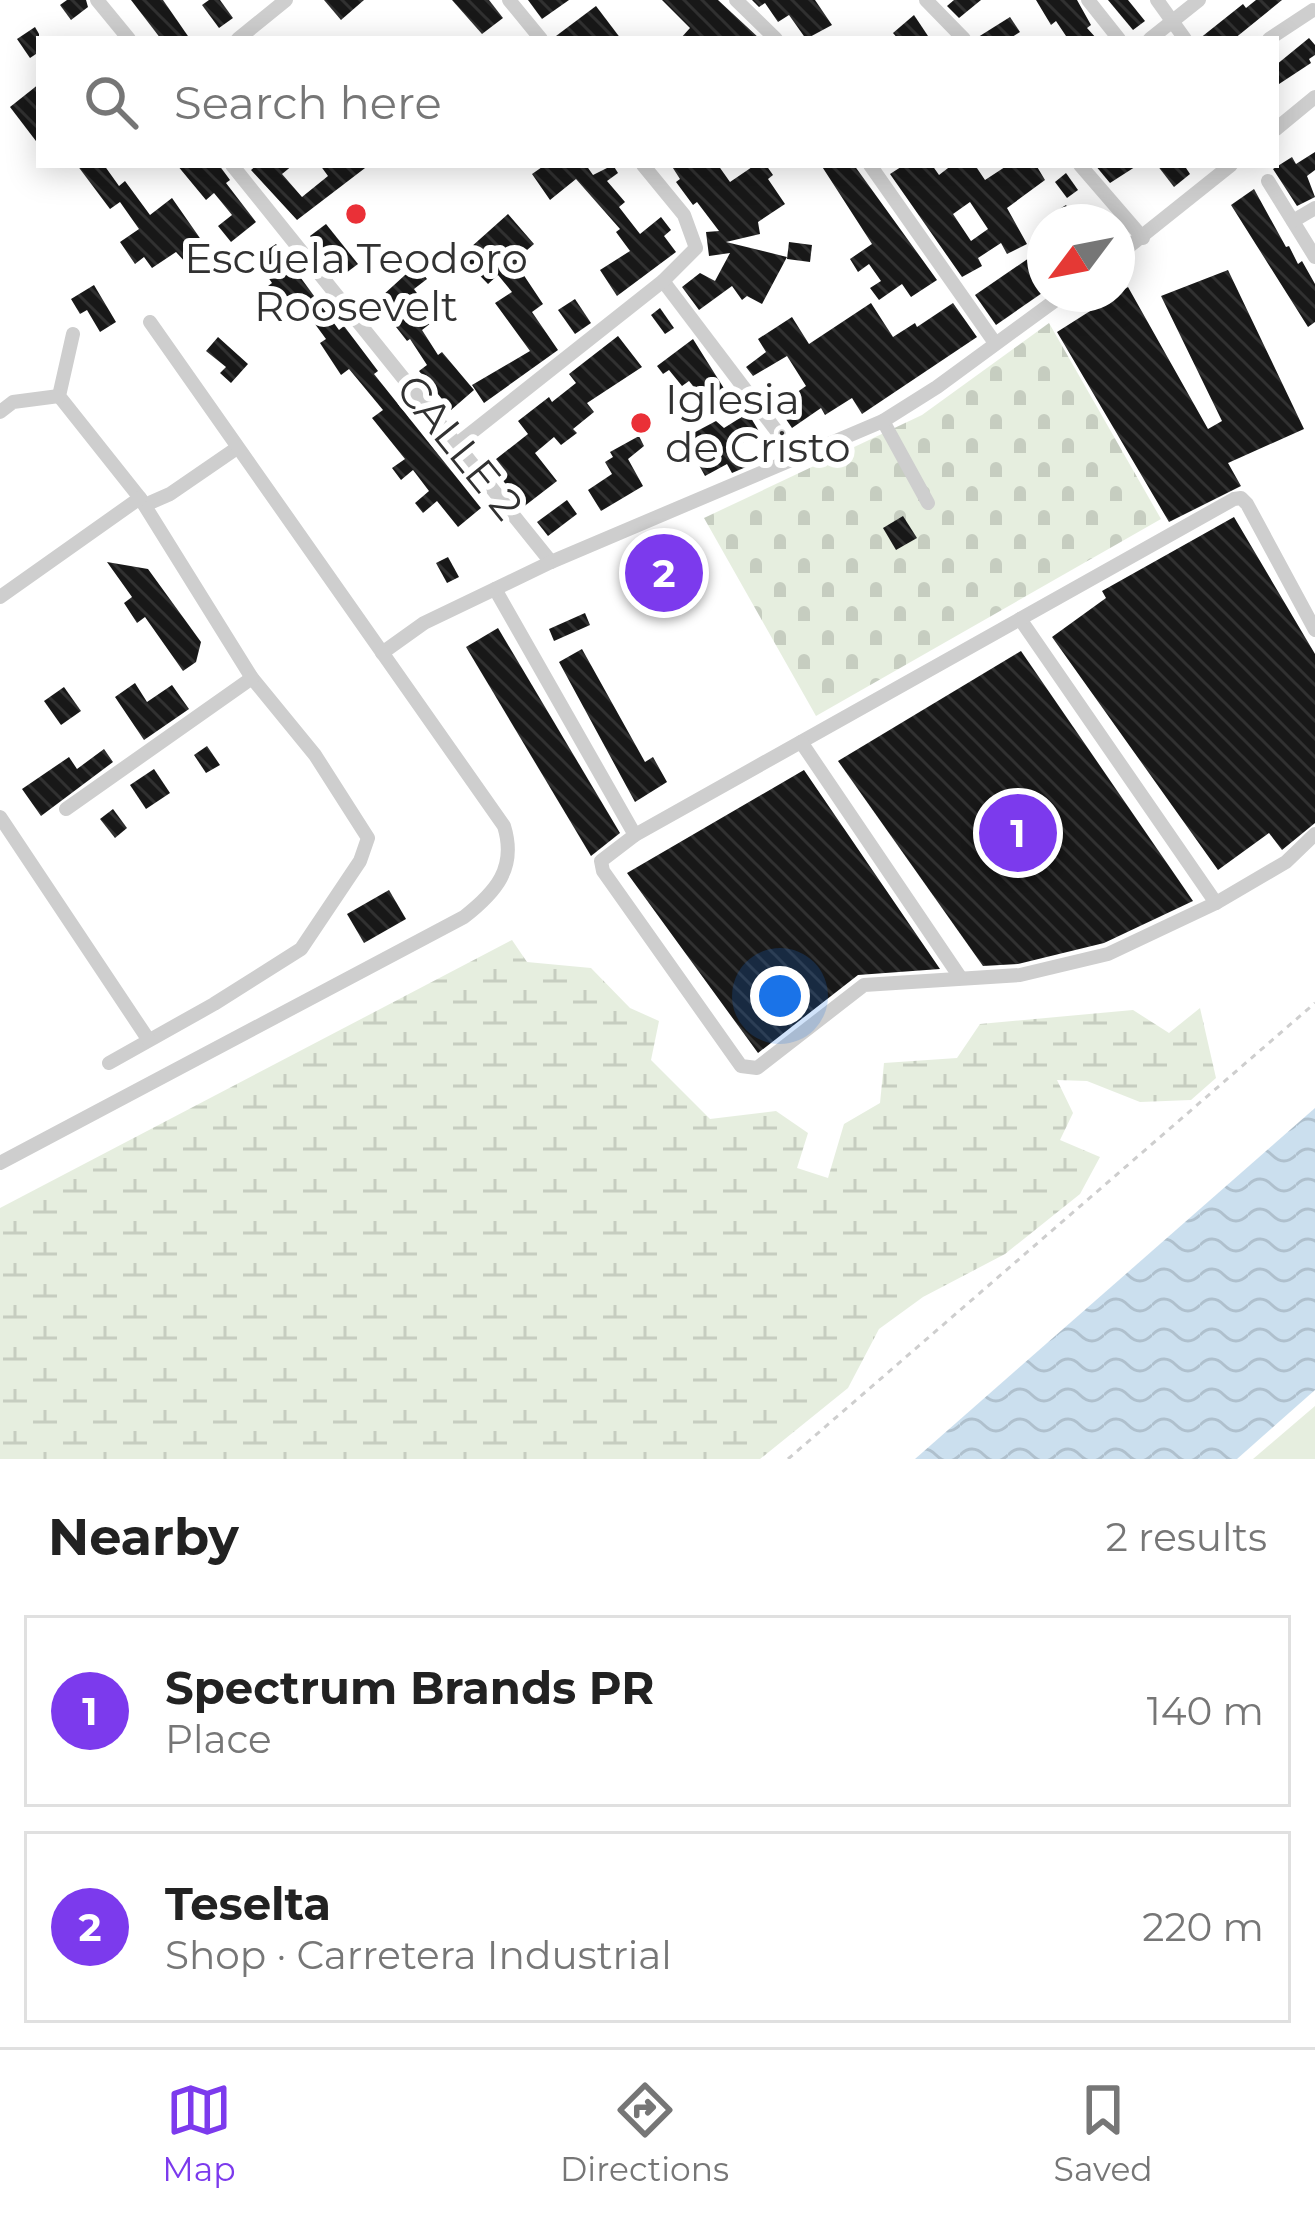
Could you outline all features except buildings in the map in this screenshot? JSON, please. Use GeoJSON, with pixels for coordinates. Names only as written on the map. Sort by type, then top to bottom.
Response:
{"type":"FeatureCollection","features":[{"type":"Feature","properties":{"kind":"street"},"geometry":{"type":"LineString","coordinates":[[97,0],[127,36]]}},
{"type":"Feature","properties":{"kind":"street"},"geometry":{"type":"LineString","coordinates":[[242,36],[286,0]]}},
{"type":"Feature","properties":{"kind":"street"},"geometry":{"type":"LineString","coordinates":[[509,0],[539,36]]}},
{"type":"Feature","properties":{"kind":"street"},"geometry":{"type":"LineString","coordinates":[[736,0],[773,36]]}},
{"type":"Feature","properties":{"kind":"street"},"geometry":{"type":"LineString","coordinates":[[926,0],[961,36]]}},
{"type":"Feature","properties":{"kind":"street"},"geometry":{"type":"LineString","coordinates":[[1088,0],[1117,36]]}},
{"type":"Feature","properties":{"kind":"street"},"geometry":{"type":"LineString","coordinates":[[1157,0],[1184,36]]}},
{"type":"Feature","properties":{"kind":"street"},"geometry":{"type":"LineString","coordinates":[[1154,36],[1199,0]]}},
{"type":"Feature","properties":{"kind":"street"},"geometry":{"type":"LineString","coordinates":[[1274,36],[1313,10]]}},
{"type":"Feature","properties":{"kind":"street"},"geometry":{"type":"LineString","coordinates":[[1279,127],[1315,97]]}},
{"type":"Feature","properties":{"kind":"street","name":"CALLE 2"},"geometry":{"type":"LineString","coordinates":[[234,168],[551,562]]}},
{"type":"Feature","properties":{"kind":"street"},"geometry":{"type":"LineString","coordinates":[[457,444],[663,281],[696,248],[684,215],[646,168]]}},
{"type":"Feature","properties":{"kind":"street"},"geometry":{"type":"LineString","coordinates":[[872,168],[995,343]]}},
{"type":"Feature","properties":{"kind":"street"},"geometry":{"type":"LineString","coordinates":[[1083,168],[1143,238]]}},
{"type":"Feature","properties":{"kind":"street"},"geometry":{"type":"LineString","coordinates":[[1135,244],[1224,168]]}},
{"type":"Feature","properties":{"kind":"street"},"geometry":{"type":"LineString","coordinates":[[1268,181],[1315,257]]}},
{"type":"Feature","properties":{"kind":"street"},"geometry":{"type":"LineString","coordinates":[[1293,221],[1315,208]]}},
{"type":"Feature","properties":{"kind":"street"},"geometry":{"type":"LineString","coordinates":[[663,281],[797,458]]}},
{"type":"Feature","properties":{"kind":"street"},"geometry":{"type":"LineString","coordinates":[[382,653],[424,623],[551,562],[883,421],[1039,312]]}},
{"type":"Feature","properties":{"kind":"street"},"geometry":{"type":"LineString","coordinates":[[0,1163],[464,917],[502,880],[510,858],[504,826],[150,322]]}},
{"type":"Feature","properties":{"kind":"street"},"geometry":{"type":"LineString","coordinates":[[58,396],[73,334]]}},
{"type":"Feature","properties":{"kind":"street"},"geometry":{"type":"LineString","coordinates":[[0,412],[13,403],[58,396]]}},
{"type":"Feature","properties":{"kind":"street"},"geometry":{"type":"LineString","coordinates":[[58,396],[142,502],[252,678],[315,755],[368,838],[360,861],[301,949],[109,1063]]}},
{"type":"Feature","properties":{"kind":"street"},"geometry":{"type":"LineString","coordinates":[[883,421],[928,503]]}},
{"type":"Feature","properties":{"kind":"street"},"geometry":{"type":"LineString","coordinates":[[0,597],[142,502],[170,494],[237,448]]}},
{"type":"Feature","properties":{"kind":"street"},"geometry":{"type":"LineString","coordinates":[[1315,630],[1241,498],[1234,499],[635,835],[601,861],[603,871],[741,1066],[757,1068],[865,985],[1020,976],[1108,954],[1216,903],[1286,862],[1315,834]]}},
{"type":"Feature","properties":{"kind":"street"},"geometry":{"type":"LineString","coordinates":[[495,589],[635,835]]}},
{"type":"Feature","properties":{"kind":"street"},"geometry":{"type":"LineString","coordinates":[[1020,619],[1216,903]]}},
{"type":"Feature","properties":{"kind":"street"},"geometry":{"type":"LineString","coordinates":[[66,809],[252,678]]}},
{"type":"Feature","properties":{"kind":"street"},"geometry":{"type":"LineString","coordinates":[[801,742],[961,977]]}},
{"type":"Feature","properties":{"kind":"street"},"geometry":{"type":"LineString","coordinates":[[0,817],[148,1039]]}},
{"type":"Feature","properties":{"kind":"path"},"geometry":{"type":"LineString","coordinates":[[788,1459],[1315,1003]]}},
{"type":"Feature","properties":{"kind":"green space"},"geometry":{"type":"Polygon","coordinates":[[[1049,323],[1161,519],[816,716],[704,518],[922,415],[1049,323]]]}},
{"type":"Feature","properties":{"kind":"green space"},"geometry":{"type":"Polygon","coordinates":[[[512,940],[527,962],[591,968],[630,1008],[659,1021],[651,1060],[710,1119],[776,1111],[808,1133],[797,1168],[828,1178],[844,1124],[880,1103],[884,1063],[957,1058],[980,1024],[1133,1010],[1169,1033],[1200,1008],[1216,1078],[1191,1100],[1140,1102],[1087,1081],[1057,1080],[1073,1113],[1060,1140],[1100,1157],[1080,1194],[1005,1254],[923,1297],[879,1329],[848,1388],[760,1459],[0,1459],[0,1208],[512,940]]]}},
{"type":"Feature","properties":{"kind":"green space"},"geometry":{"type":"Polygon","coordinates":[[[1315,1406],[1315,1459],[1253,1459],[1315,1406]]]}},
{"type":"Feature","properties":{"kind":"water"},"geometry":{"type":"Polygon","coordinates":[[[1315,1108],[1315,1390],[1237,1459],[915,1459],[1315,1108]]]}},
{"type":"Feature","properties":{"kind":"place","name":"Escuela Teodoro Roosevelt"},"geometry":{"type":"Point","coordinates":[356,214]}},
{"type":"Feature","properties":{"kind":"place","name":"Iglesia de Cristo"},"geometry":{"type":"Point","coordinates":[641,423]}},
{"type":"Feature","properties":{"kind":"place","name":"Teselta"},"geometry":{"type":"Point","coordinates":[664,573]}},
{"type":"Feature","properties":{"kind":"place","name":"Spectrum Brands PR"},"geometry":{"type":"Point","coordinates":[1018,833]}}]}
